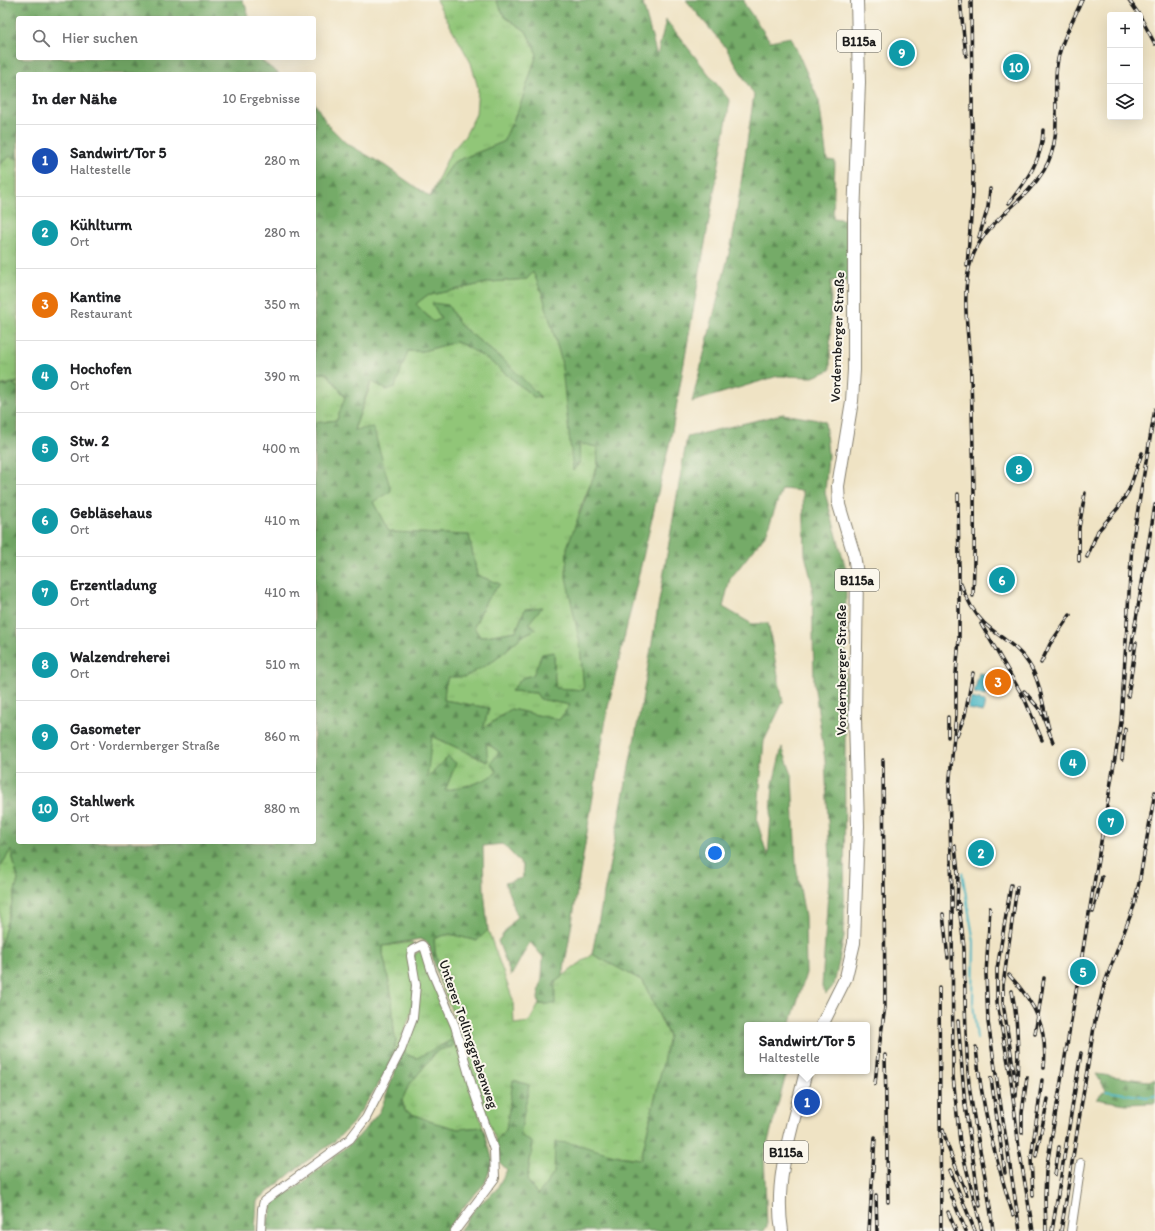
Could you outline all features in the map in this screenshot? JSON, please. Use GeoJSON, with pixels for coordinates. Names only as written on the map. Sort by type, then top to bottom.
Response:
{"type":"FeatureCollection","features":[{"type":"Feature","properties":{"kind":"main road","name":"Vordernberger Straße"},"geometry":{"type":"LineString","coordinates":[[824,1022],[842,987],[850,966],[854,943],[857,902],[858,826],[855,719],[857,574],[854,555],[839,505],[838,486],[852,401],[854,370],[854,218],[859,82],[857,0]]}},
{"type":"Feature","properties":{"kind":"main road","name":"B115a"},"geometry":{"type":"LineString","coordinates":[[782,1231],[779,1196],[789,1138],[805,1074]]}},
{"type":"Feature","properties":{"kind":"street","name":"Unterer Tollinggrabenweg"},"geometry":{"type":"LineString","coordinates":[[261,1231],[264,1201],[350,1139],[375,1103],[410,1028],[416,998],[416,986],[411,956],[412,950],[422,945],[425,949],[432,972],[455,1026],[473,1089],[494,1150],[495,1178],[455,1231]]}},
{"type":"Feature","properties":{"kind":"street"},"geometry":{"type":"LineString","coordinates":[[1071,1231],[1081,1163]]}},
{"type":"Feature","properties":{"kind":"green space"},"geometry":{"type":"Polygon","coordinates":[[[0,0],[242,0],[246,7],[248,16],[16,16],[16,60],[261,60],[276,72],[16,72],[16,158],[10,156],[0,164],[0,0]]]}},
{"type":"Feature","properties":{"kind":"green space"},"geometry":{"type":"Polygon","coordinates":[[[436,0],[496,0],[505,17],[526,31],[537,54],[520,106],[503,142],[454,162],[430,197],[450,153],[465,136],[476,114],[478,88],[471,63],[436,0]]]}},
{"type":"Feature","properties":{"kind":"green space"},"geometry":{"type":"Polygon","coordinates":[[[496,0],[642,0],[657,56],[666,20],[730,101],[671,437],[608,707],[563,976],[555,982],[555,1004],[539,1004],[538,998],[542,978],[543,957],[530,942],[511,976],[498,941],[517,916],[505,883],[522,878],[523,866],[503,844],[483,846],[484,890],[488,930],[477,941],[450,934],[434,938],[435,952],[443,982],[440,983],[428,943],[420,939],[383,946],[383,954],[392,997],[396,1041],[388,1070],[352,1124],[334,1142],[301,1165],[257,1201],[255,1231],[0,1231],[0,948],[18,880],[11,850],[0,867],[0,386],[16,382],[13,384],[16,386],[16,844],[316,844],[316,423],[337,420],[345,397],[327,373],[316,373],[316,229],[321,229],[316,221],[316,105],[327,124],[346,143],[384,165],[430,197],[454,162],[503,142],[520,106],[537,54],[526,31],[505,17],[496,0]],[[533,272],[527,279],[491,282],[426,296],[416,304],[433,322],[441,319],[432,303],[448,305],[460,325],[509,365],[541,397],[537,396],[535,398],[490,361],[464,345],[456,342],[423,351],[408,351],[395,387],[387,390],[371,381],[354,430],[373,427],[391,491],[373,502],[389,532],[469,535],[477,575],[500,584],[486,601],[474,627],[480,637],[516,631],[525,609],[542,607],[529,623],[536,629],[522,636],[495,660],[465,677],[448,677],[445,687],[444,700],[489,708],[483,729],[511,709],[559,720],[570,705],[540,699],[536,693],[511,691],[522,678],[533,675],[542,654],[554,652],[555,688],[584,690],[580,644],[566,577],[567,547],[598,465],[597,447],[579,443],[580,462],[573,471],[561,359],[543,296],[533,272]],[[432,736],[427,778],[448,757],[456,763],[445,791],[479,782],[491,776],[497,772],[491,763],[499,752],[486,742],[488,762],[432,736]]]}},
{"type":"Feature","properties":{"kind":"green space"},"geometry":{"type":"Polygon","coordinates":[[[686,0],[744,0],[745,5],[770,41],[791,37],[819,101],[827,160],[835,161],[833,218],[848,220],[850,281],[831,281],[830,370],[813,377],[778,376],[692,402],[733,237],[754,95],[726,48],[686,0]]]}},
{"type":"Feature","properties":{"kind":"green space"},"geometry":{"type":"Polygon","coordinates":[[[10,156],[16,158],[16,386],[12,383],[0,386],[0,164],[10,156]]]}},
{"type":"Feature","properties":{"kind":"green space"},"geometry":{"type":"Polygon","coordinates":[[[533,271],[543,296],[561,359],[565,390],[580,462],[579,443],[597,447],[598,465],[579,512],[580,644],[584,690],[555,688],[554,653],[542,654],[533,676],[522,678],[511,691],[536,693],[540,699],[570,705],[559,720],[511,709],[482,729],[489,708],[444,700],[445,687],[448,677],[495,660],[522,636],[536,629],[529,623],[525,609],[516,631],[480,637],[474,627],[486,601],[500,584],[477,575],[469,535],[389,532],[373,502],[354,430],[372,381],[387,390],[408,351],[423,351],[456,342],[464,345],[490,361],[535,398],[541,397],[509,365],[460,325],[448,305],[441,319],[433,322],[416,304],[426,296],[491,282],[527,279],[533,271]]]}},
{"type":"Feature","properties":{"kind":"green space"},"geometry":{"type":"Polygon","coordinates":[[[316,373],[327,373],[345,397],[337,420],[316,423],[316,373]]]}},
{"type":"Feature","properties":{"kind":"green space"},"geometry":{"type":"Polygon","coordinates":[[[783,414],[825,421],[828,455],[825,493],[846,569],[844,937],[834,985],[826,994],[822,987],[830,860],[825,760],[814,683],[812,583],[805,555],[803,491],[782,489],[766,534],[730,579],[723,607],[752,624],[768,623],[783,702],[764,741],[757,821],[768,858],[773,784],[782,747],[792,775],[796,865],[805,917],[806,973],[791,1022],[744,1022],[744,1074],[786,1074],[764,1156],[767,1226],[764,1231],[459,1231],[476,1207],[496,1190],[507,1170],[500,1163],[496,1141],[506,1130],[513,1080],[529,1085],[520,1135],[533,1143],[527,1180],[538,1195],[554,1173],[555,1142],[577,1145],[618,1156],[641,1159],[669,1036],[643,981],[592,954],[642,701],[687,437],[783,414]]]}},
{"type":"Feature","properties":{"kind":"green space"},"geometry":{"type":"Polygon","coordinates":[[[432,736],[487,762],[485,742],[499,752],[497,772],[479,782],[445,791],[456,763],[426,778],[432,736]]]}},
{"type":"Feature","properties":{"kind":"green space"},"geometry":{"type":"Polygon","coordinates":[[[11,850],[18,880],[0,948],[0,867],[11,850]]]}},
{"type":"Feature","properties":{"kind":"green space"},"geometry":{"type":"Polygon","coordinates":[[[488,930],[513,1000],[514,1024],[529,1022],[539,1004],[546,1005],[555,982],[592,954],[643,981],[669,1037],[641,1159],[611,1155],[554,1173],[538,1195],[527,1180],[533,1144],[519,1135],[529,1085],[514,1080],[506,1130],[496,1141],[479,1098],[453,1016],[440,983],[443,982],[435,952],[434,938],[450,934],[477,941],[488,930]]]}},
{"type":"Feature","properties":{"kind":"green space"},"geometry":{"type":"Polygon","coordinates":[[[412,942],[414,946],[413,1007],[395,1058],[392,1056],[396,1041],[392,997],[383,954],[383,946],[412,942]]]}},
{"type":"Feature","properties":{"kind":"green space"},"geometry":{"type":"Polygon","coordinates":[[[420,951],[424,952],[448,1011],[483,1127],[458,1129],[432,1122],[405,1111],[402,1100],[409,1085],[438,1050],[452,1047],[453,1043],[417,1058],[408,1055],[403,1050],[413,1030],[414,958],[416,953],[420,951]]]}},
{"type":"Feature","properties":{"kind":"green space"},"geometry":{"type":"Polygon","coordinates":[[[451,1040],[453,1043],[452,1047],[438,1050],[409,1085],[402,1100],[405,1111],[432,1122],[458,1129],[483,1127],[493,1161],[485,1183],[467,1203],[446,1231],[265,1231],[274,1201],[296,1188],[358,1137],[380,1111],[403,1050],[408,1055],[417,1058],[451,1040]]]}},
{"type":"Feature","properties":{"kind":"green space"},"geometry":{"type":"Polygon","coordinates":[[[1096,1074],[1148,1081],[1155,1080],[1155,1103],[1126,1104],[1096,1099],[1106,1090],[1096,1074]]]}},
{"type":"Feature","properties":{"kind":"water"},"geometry":{"type":"Polygon","coordinates":[[[979,673],[989,675],[985,696],[974,693],[979,673]]]}},
{"type":"Feature","properties":{"kind":"water"},"geometry":{"type":"Polygon","coordinates":[[[971,698],[985,701],[983,712],[968,709],[971,698]]]}},
{"type":"Feature","properties":{"kind":"waterway"},"geometry":{"type":"LineString","coordinates":[[962,873],[974,942],[973,1002],[977,1039]]}},
{"type":"Feature","properties":{"kind":"waterway"},"geometry":{"type":"LineString","coordinates":[[1106,1091],[1146,1097],[1155,1096]]}},
{"type":"Feature","properties":{"kind":"railway"},"geometry":{"type":"LineString","coordinates":[[960,0],[966,56]]}},
{"type":"Feature","properties":{"kind":"railway"},"geometry":{"type":"LineString","coordinates":[[967,266],[973,193],[971,0]]}},
{"type":"Feature","properties":{"kind":"railway"},"geometry":{"type":"LineString","coordinates":[[973,596],[973,459],[971,377],[966,299],[968,273],[973,255],[990,228],[1034,184],[1044,170],[1050,157],[1056,132],[1057,65],[1064,40],[1082,0]]}},
{"type":"Feature","properties":{"kind":"railway"},"geometry":{"type":"LineString","coordinates":[[1129,0],[1140,16],[1155,44]]}},
{"type":"Feature","properties":{"kind":"railway"},"geometry":{"type":"LineString","coordinates":[[1009,203],[1027,178],[1037,160],[1043,130]]}},
{"type":"Feature","properties":{"kind":"railway"},"geometry":{"type":"LineString","coordinates":[[979,237],[988,207],[990,189]]}},
{"type":"Feature","properties":{"kind":"railway"},"geometry":{"type":"LineString","coordinates":[[1046,1231],[1046,1171],[1121,722],[1132,544],[1155,409]]}},
{"type":"Feature","properties":{"kind":"railway"},"geometry":{"type":"LineString","coordinates":[[1087,557],[1098,531],[1118,508],[1129,490],[1142,453]]}},
{"type":"Feature","properties":{"kind":"railway"},"geometry":{"type":"LineString","coordinates":[[1079,561],[1079,528],[1085,493]]}},
{"type":"Feature","properties":{"kind":"railway"},"geometry":{"type":"LineString","coordinates":[[958,494],[959,570]]}},
{"type":"Feature","properties":{"kind":"railway"},"geometry":{"type":"LineString","coordinates":[[1131,649],[1155,505]]}},
{"type":"Feature","properties":{"kind":"railway"},"geometry":{"type":"LineString","coordinates":[[959,566],[959,639],[956,674],[956,715],[949,788],[952,895],[953,1076],[960,1143],[982,1231]]}},
{"type":"Feature","properties":{"kind":"railway"},"geometry":{"type":"LineString","coordinates":[[961,584],[965,595],[980,619],[1014,647],[1029,664],[1039,687],[1049,729]]}},
{"type":"Feature","properties":{"kind":"railway"},"geometry":{"type":"LineString","coordinates":[[1041,663],[1050,644],[1070,615]]}},
{"type":"Feature","properties":{"kind":"railway"},"geometry":{"type":"LineString","coordinates":[[981,624],[1025,700],[1042,740]]}},
{"type":"Feature","properties":{"kind":"railway"},"geometry":{"type":"LineString","coordinates":[[1128,696],[1136,643]]}},
{"type":"Feature","properties":{"kind":"railway"},"geometry":{"type":"LineString","coordinates":[[957,735],[965,715],[973,673]]}},
{"type":"Feature","properties":{"kind":"railway"},"geometry":{"type":"LineString","coordinates":[[1024,691],[1041,711],[1053,742]]}},
{"type":"Feature","properties":{"kind":"railway"},"geometry":{"type":"LineString","coordinates":[[948,717],[948,737]]}},
{"type":"Feature","properties":{"kind":"railway"},"geometry":{"type":"LineString","coordinates":[[1122,759],[1125,729]]}},
{"type":"Feature","properties":{"kind":"railway"},"geometry":{"type":"LineString","coordinates":[[875,1084],[885,1007],[883,760]]}},
{"type":"Feature","properties":{"kind":"railway"},"geometry":{"type":"LineString","coordinates":[[1061,1231],[1095,1021],[1105,982],[1134,906],[1155,792]]}},
{"type":"Feature","properties":{"kind":"railway"},"geometry":{"type":"LineString","coordinates":[[955,846],[958,873],[957,909]]}},
{"type":"Feature","properties":{"kind":"railway"},"geometry":{"type":"LineString","coordinates":[[1093,912],[1102,877]]}},
{"type":"Feature","properties":{"kind":"railway"},"geometry":{"type":"LineString","coordinates":[[1011,885],[997,969],[997,1003],[1010,1073],[1019,1148],[1033,1231]]}},
{"type":"Feature","properties":{"kind":"railway"},"geometry":{"type":"LineString","coordinates":[[1015,1079],[1003,1003],[1003,985],[1017,887]]}},
{"type":"Feature","properties":{"kind":"railway"},"geometry":{"type":"LineString","coordinates":[[959,904],[964,949],[969,1084],[993,1231]]}},
{"type":"Feature","properties":{"kind":"railway"},"geometry":{"type":"LineString","coordinates":[[990,908],[986,974],[988,1022],[1020,1231]]}},
{"type":"Feature","properties":{"kind":"railway"},"geometry":{"type":"LineString","coordinates":[[943,914],[948,958]]}},
{"type":"Feature","properties":{"kind":"railway"},"geometry":{"type":"LineString","coordinates":[[1009,975],[1026,996],[1038,1017],[1044,1041],[1044,1068]]}},
{"type":"Feature","properties":{"kind":"railway"},"geometry":{"type":"LineString","coordinates":[[1035,1034],[1044,978]]}},
{"type":"Feature","properties":{"kind":"railway"},"geometry":{"type":"LineString","coordinates":[[939,988],[941,1231]]}},
{"type":"Feature","properties":{"kind":"railway"},"geometry":{"type":"LineString","coordinates":[[1012,991],[1018,1043],[1016,1096]]}},
{"type":"Feature","properties":{"kind":"railway"},"geometry":{"type":"LineString","coordinates":[[958,1021],[965,1105],[980,1206]]}},
{"type":"Feature","properties":{"kind":"railway"},"geometry":{"type":"LineString","coordinates":[[976,1047],[985,1111],[1013,1215]]}},
{"type":"Feature","properties":{"kind":"railway"},"geometry":{"type":"LineString","coordinates":[[1052,1231],[1081,1053]]}},
{"type":"Feature","properties":{"kind":"railway"},"geometry":{"type":"LineString","coordinates":[[885,1055],[888,1202]]}},
{"type":"Feature","properties":{"kind":"railway"},"geometry":{"type":"LineString","coordinates":[[1022,1133],[1022,1113],[1027,1077]]}},
{"type":"Feature","properties":{"kind":"railway"},"geometry":{"type":"LineString","coordinates":[[991,1078],[1005,1173]]}},
{"type":"Feature","properties":{"kind":"railway"},"geometry":{"type":"LineString","coordinates":[[1033,1196],[1031,1159],[1042,1080]]}},
{"type":"Feature","properties":{"kind":"railway"},"geometry":{"type":"LineString","coordinates":[[1036,1156],[1048,1099]]}},
{"type":"Feature","properties":{"kind":"railway"},"geometry":{"type":"LineString","coordinates":[[943,1130],[967,1195]]}},
{"type":"Feature","properties":{"kind":"railway"},"geometry":{"type":"LineString","coordinates":[[869,1231],[875,1137]]}},
{"type":"Feature","properties":{"kind":"railway"},"geometry":{"type":"LineString","coordinates":[[1055,1175],[1059,1147]]}},
{"type":"Feature","properties":{"kind":"railway"},"geometry":{"type":"LineString","coordinates":[[950,1170],[975,1231]]}},
{"type":"Feature","properties":{"kind":"railway"},"geometry":{"type":"LineString","coordinates":[[949,1190],[966,1231]]}},
{"type":"Feature","properties":{"kind":"railway"},"geometry":{"type":"LineString","coordinates":[[876,1195],[877,1231]]}},
{"type":"Feature","properties":{"kind":"railway"},"geometry":{"type":"LineString","coordinates":[[948,1212],[956,1231]]}},
{"type":"Feature","properties":{"kind":"place","name":"Gasometer"},"geometry":{"type":"Point","coordinates":[902,53]}},
{"type":"Feature","properties":{"kind":"place","name":"Stahlwerk"},"geometry":{"type":"Point","coordinates":[1016,67]}},
{"type":"Feature","properties":{"kind":"place","name":"Walzendreherei"},"geometry":{"type":"Point","coordinates":[1019,469]}},
{"type":"Feature","properties":{"kind":"place","name":"Gebläsehaus"},"geometry":{"type":"Point","coordinates":[1002,580]}},
{"type":"Feature","properties":{"kind":"place","name":"Kantine"},"geometry":{"type":"Point","coordinates":[998,682]}},
{"type":"Feature","properties":{"kind":"place","name":"Hochofen"},"geometry":{"type":"Point","coordinates":[1073,763]}},
{"type":"Feature","properties":{"kind":"place","name":"Erzentladung"},"geometry":{"type":"Point","coordinates":[1111,822]}},
{"type":"Feature","properties":{"kind":"place","name":"Kühlturm"},"geometry":{"type":"Point","coordinates":[981,853]}},
{"type":"Feature","properties":{"kind":"place","name":"Stw. 2"},"geometry":{"type":"Point","coordinates":[1083,972]}},
{"type":"Feature","properties":{"kind":"place","name":"Sandwirt/Tor 5"},"geometry":{"type":"Point","coordinates":[807,1102]}}]}
